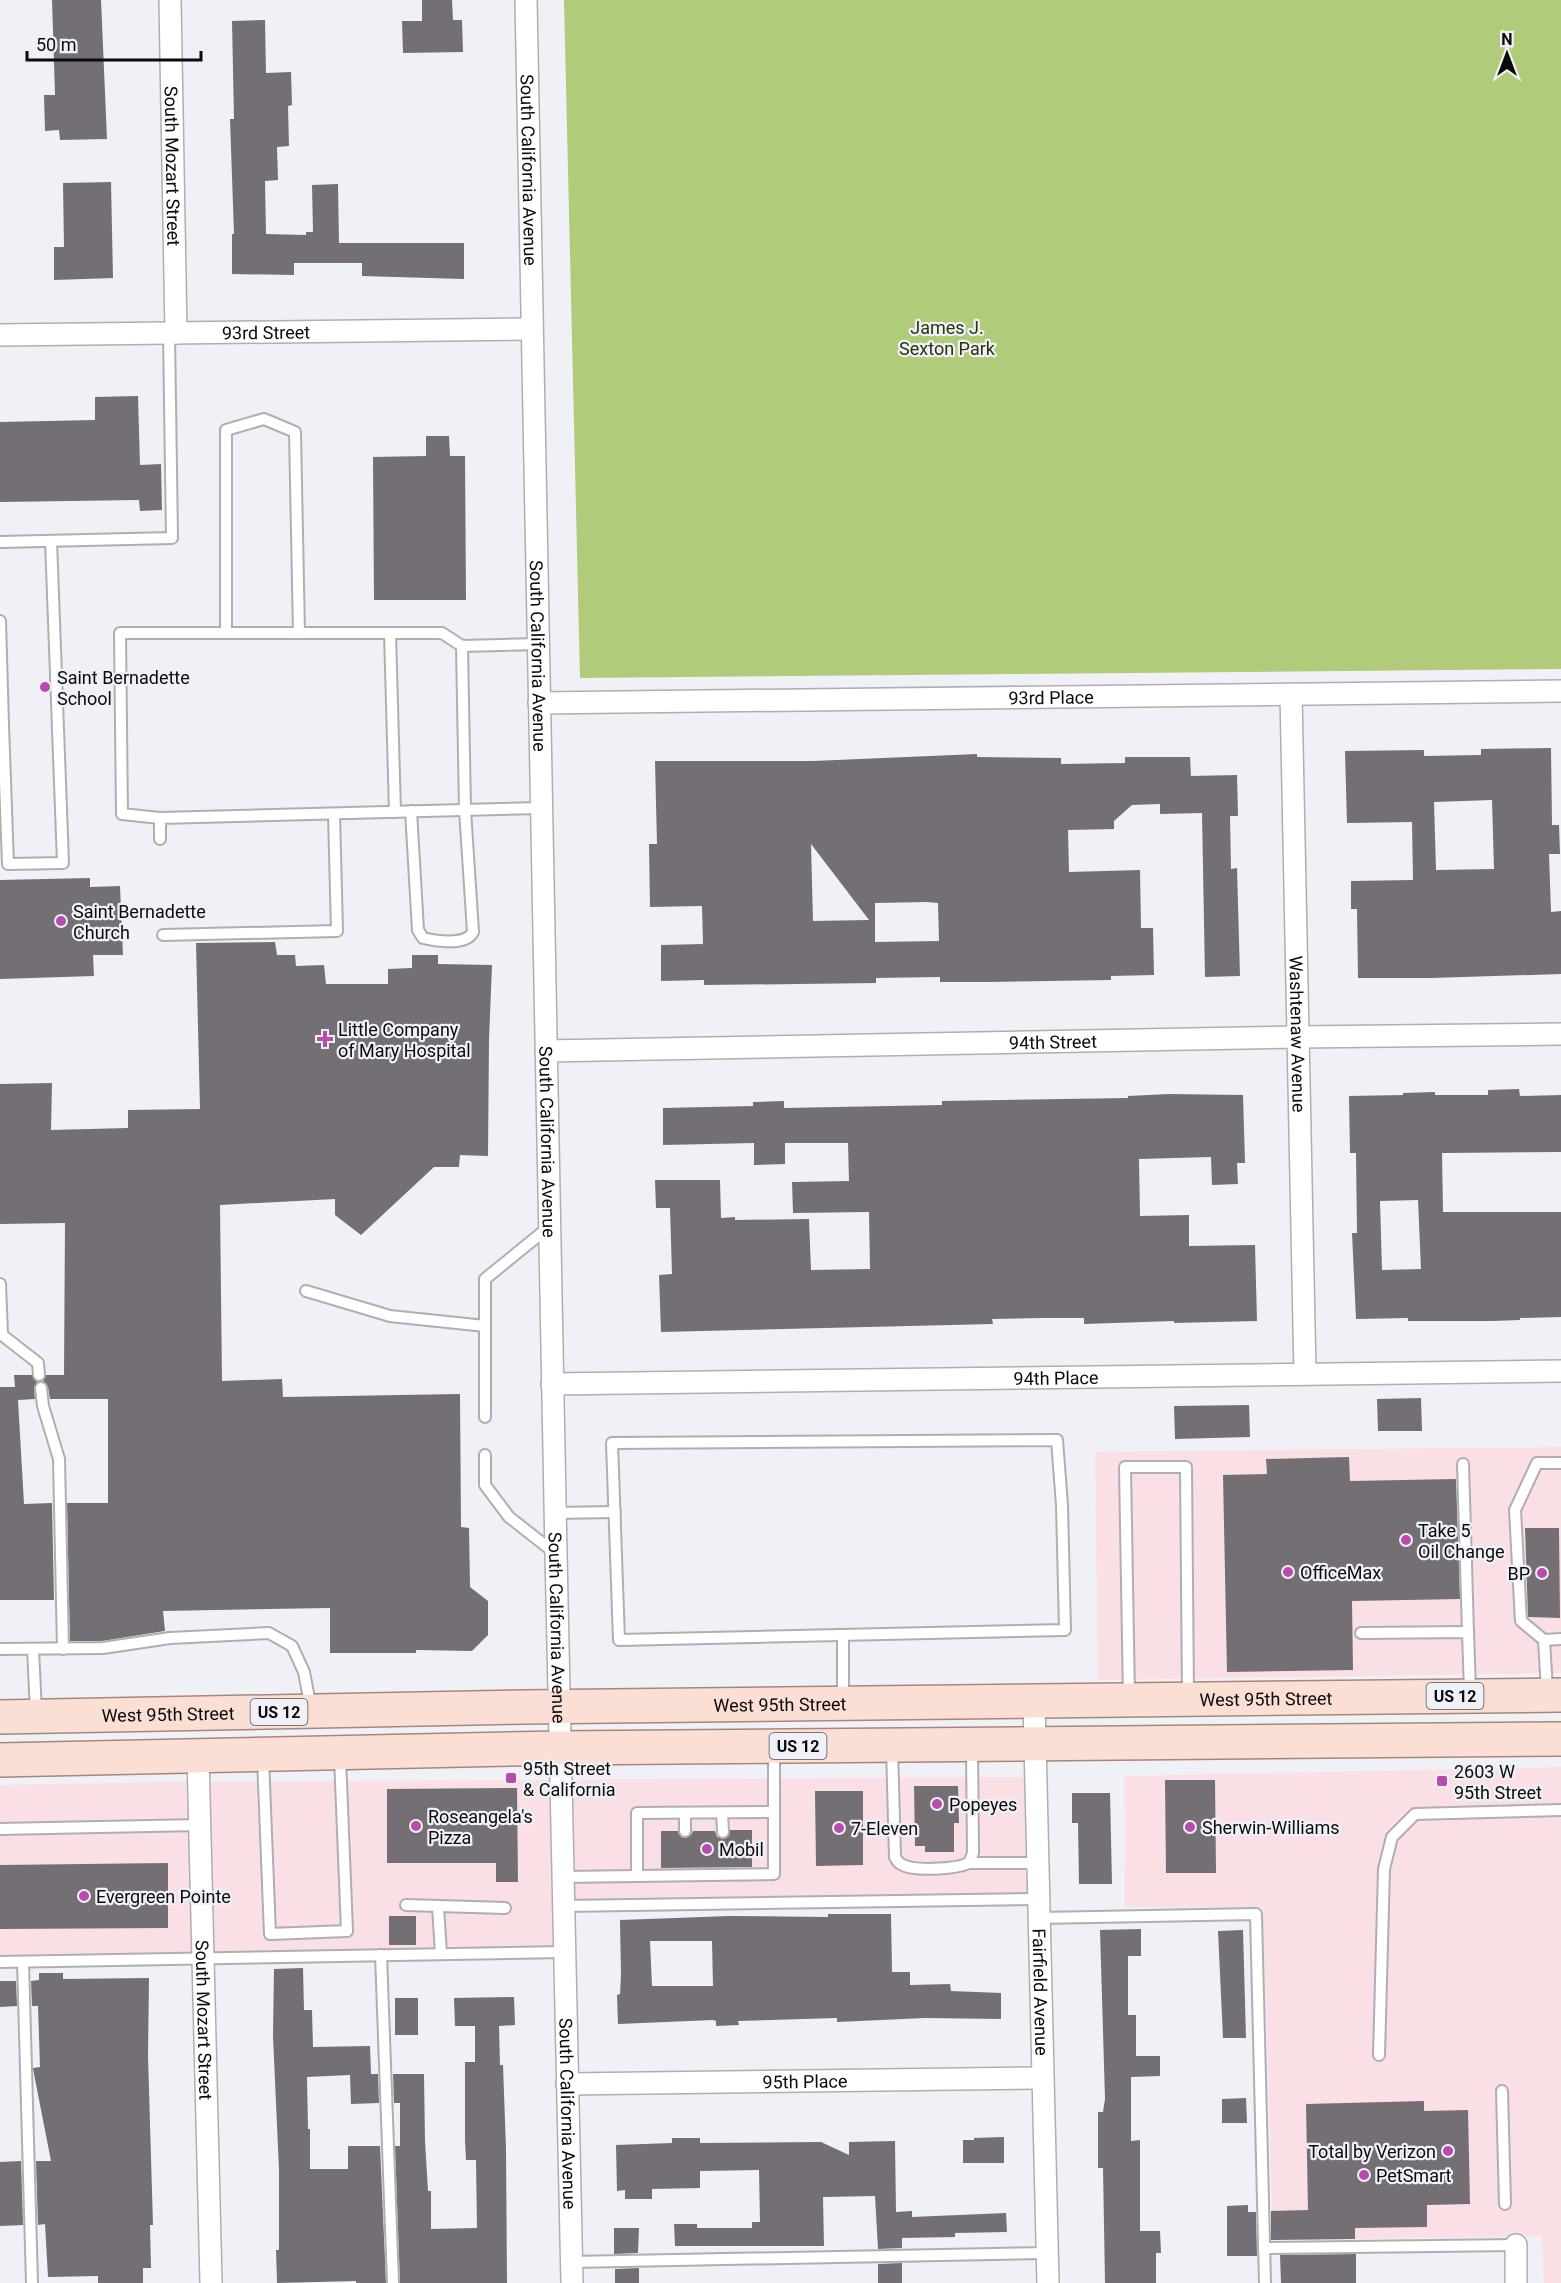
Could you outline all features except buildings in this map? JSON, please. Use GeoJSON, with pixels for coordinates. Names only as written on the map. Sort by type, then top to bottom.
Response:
{"type":"FeatureCollection","features":[{"type":"Feature","properties":{"kind":"main road","name":"West 95th Street"},"geometry":{"type":"LineString","coordinates":[[0,1717],[559,1707],[1554,1695]]}},
{"type":"Feature","properties":{"kind":"main road","name":"US 12"},"geometry":{"type":"LineString","coordinates":[[0,1760],[560,1748],[1561,1739]]}},
{"type":"Feature","properties":{"kind":"street","name":"South Mozart Street"},"geometry":{"type":"LineString","coordinates":[[170,0],[172,333]]}},
{"type":"Feature","properties":{"kind":"street","name":"South California Avenue"},"geometry":{"type":"LineString","coordinates":[[526,0],[555,1554],[572,2283]]}},
{"type":"Feature","properties":{"kind":"street","name":"93rd Street"},"geometry":{"type":"LineString","coordinates":[[0,335],[532,329]]}},
{"type":"Feature","properties":{"kind":"street","name":"93rd Place"},"geometry":{"type":"LineString","coordinates":[[539,703],[1561,691]]}},
{"type":"Feature","properties":{"kind":"street","name":"Washtenaw Avenue"},"geometry":{"type":"LineString","coordinates":[[1291,694],[1305,1374]]}},
{"type":"Feature","properties":{"kind":"street","name":"94th Street"},"geometry":{"type":"LineString","coordinates":[[546,1051],[1298,1037],[1561,1035]]}},
{"type":"Feature","properties":{"kind":"street","name":"94th Place"},"geometry":{"type":"LineString","coordinates":[[552,1384],[1561,1371]]}},
{"type":"Feature","properties":{"kind":"street","name":"Fairfield Avenue"},"geometry":{"type":"LineString","coordinates":[[1034,1701],[1048,2283]]}},
{"type":"Feature","properties":{"kind":"street","name":"South Mozart Street"},"geometry":{"type":"LineString","coordinates":[[198,1756],[212,2283]]}},
{"type":"Feature","properties":{"kind":"street","name":"95th Place"},"geometry":{"type":"LineString","coordinates":[[567,2084],[1043,2078]]}},
{"type":"Feature","properties":{"kind":"street"},"geometry":{"type":"LineString","coordinates":[[1516,2245],[1516,2283]]}},
{"type":"Feature","properties":{"kind":"lane"},"geometry":{"type":"LineString","coordinates":[[0,542],[172,538],[172,333]]}},
{"type":"Feature","properties":{"kind":"lane"},"geometry":{"type":"LineString","coordinates":[[226,633],[226,430],[264,419],[295,432],[299,633]]}},
{"type":"Feature","properties":{"kind":"lane"},"geometry":{"type":"LineString","coordinates":[[0,621],[3,794],[8,864],[63,863],[51,541]]}},
{"type":"Feature","properties":{"kind":"lane"},"geometry":{"type":"LineString","coordinates":[[538,644],[462,646],[442,633],[120,633],[122,814],[160,818],[541,808]]}},
{"type":"Feature","properties":{"kind":"lane"},"geometry":{"type":"LineString","coordinates":[[390,633],[395,812]]}},
{"type":"Feature","properties":{"kind":"lane"},"geometry":{"type":"LineString","coordinates":[[411,811],[418,930],[423,938],[436,941],[466,940],[473,932],[465,810],[462,646]]}},
{"type":"Feature","properties":{"kind":"lane"},"geometry":{"type":"LineString","coordinates":[[163,935],[337,931],[334,814]]}},
{"type":"Feature","properties":{"kind":"lane"},"geometry":{"type":"LineString","coordinates":[[160,818],[160,840]]}},
{"type":"Feature","properties":{"kind":"lane"},"geometry":{"type":"LineString","coordinates":[[485,1417],[485,1279],[549,1226]]}},
{"type":"Feature","properties":{"kind":"lane"},"geometry":{"type":"LineString","coordinates":[[0,1284],[1,1335],[38,1363],[39,1375]]}},
{"type":"Feature","properties":{"kind":"lane"},"geometry":{"type":"LineString","coordinates":[[306,1291],[390,1316],[485,1326]]}},
{"type":"Feature","properties":{"kind":"lane"},"geometry":{"type":"LineString","coordinates":[[41,1388],[43,1406],[59,1459],[63,1649]]}},
{"type":"Feature","properties":{"kind":"lane"},"geometry":{"type":"LineString","coordinates":[[1057,1440],[1062,1505],[1065,1630],[619,1640],[615,1512],[612,1443],[1057,1440]]}},
{"type":"Feature","properties":{"kind":"lane"},"geometry":{"type":"LineString","coordinates":[[485,1455],[485,1485],[509,1517],[555,1554]]}},
{"type":"Feature","properties":{"kind":"lane"},"geometry":{"type":"LineString","coordinates":[[1554,1695],[1544,1640],[1521,1621],[1515,1510],[1537,1463],[1561,1463]]}},
{"type":"Feature","properties":{"kind":"lane"},"geometry":{"type":"LineString","coordinates":[[1463,1464],[1470,1695]]}},
{"type":"Feature","properties":{"kind":"lane"},"geometry":{"type":"LineString","coordinates":[[1129,1700],[1125,1467],[1186,1467],[1188,1699]]}},
{"type":"Feature","properties":{"kind":"lane"},"geometry":{"type":"LineString","coordinates":[[555,1513],[615,1512]]}},
{"type":"Feature","properties":{"kind":"lane"},"geometry":{"type":"LineString","coordinates":[[1360,1633],[1468,1632]]}},
{"type":"Feature","properties":{"kind":"lane"},"geometry":{"type":"LineString","coordinates":[[0,1650],[103,1648],[170,1638],[269,1633],[292,1646],[304,1672],[312,1711]]}},
{"type":"Feature","properties":{"kind":"lane"},"geometry":{"type":"LineString","coordinates":[[843,1635],[843,1704]]}},
{"type":"Feature","properties":{"kind":"lane"},"geometry":{"type":"LineString","coordinates":[[1544,1640],[1561,1639]]}},
{"type":"Feature","properties":{"kind":"lane"},"geometry":{"type":"LineString","coordinates":[[33,1649],[37,1716]]}},
{"type":"Feature","properties":{"kind":"lane"},"geometry":{"type":"LineString","coordinates":[[969,1863],[973,1853],[972,1744]]}},
{"type":"Feature","properties":{"kind":"lane"},"geometry":{"type":"LineString","coordinates":[[892,1745],[895,1857],[899,1864],[910,1868],[958,1868],[969,1863],[1038,1863]]}},
{"type":"Feature","properties":{"kind":"lane"},"geometry":{"type":"LineString","coordinates":[[563,1877],[637,1876],[687,1870],[774,1874],[774,1746]]}},
{"type":"Feature","properties":{"kind":"lane"},"geometry":{"type":"LineString","coordinates":[[263,1754],[270,1934],[347,1931],[340,1753]]}},
{"type":"Feature","properties":{"kind":"lane"},"geometry":{"type":"LineString","coordinates":[[1379,2055],[1384,1869],[1392,1837],[1415,1814],[1561,1810]]}},
{"type":"Feature","properties":{"kind":"lane"},"geometry":{"type":"LineString","coordinates":[[722,1812],[723,1832]]}},
{"type":"Feature","properties":{"kind":"lane"},"geometry":{"type":"LineString","coordinates":[[637,1876],[636,1813],[774,1812]]}},
{"type":"Feature","properties":{"kind":"lane"},"geometry":{"type":"LineString","coordinates":[[685,1813],[685,1832]]}},
{"type":"Feature","properties":{"kind":"lane"},"geometry":{"type":"LineString","coordinates":[[0,1829],[199,1825]]}},
{"type":"Feature","properties":{"kind":"lane"},"geometry":{"type":"LineString","coordinates":[[406,1905],[505,1908]]}},
{"type":"Feature","properties":{"kind":"lane"},"geometry":{"type":"LineString","coordinates":[[438,1906],[441,1954]]}},
{"type":"Feature","properties":{"kind":"lane"},"geometry":{"type":"LineString","coordinates":[[563,1906],[1040,1909],[1256,1914],[1264,2283]]}},
{"type":"Feature","properties":{"kind":"lane"},"geometry":{"type":"LineString","coordinates":[[0,1962],[564,1952]]}},
{"type":"Feature","properties":{"kind":"lane"},"geometry":{"type":"LineString","coordinates":[[381,1955],[393,2283]]}},
{"type":"Feature","properties":{"kind":"lane"},"geometry":{"type":"LineString","coordinates":[[23,1962],[32,2283]]}},
{"type":"Feature","properties":{"kind":"lane"},"geometry":{"type":"LineString","coordinates":[[1502,2091],[1506,2204]]}},
{"type":"Feature","properties":{"kind":"lane"},"geometry":{"type":"LineString","coordinates":[[1264,2248],[1516,2245]]}},
{"type":"Feature","properties":{"kind":"lane"},"geometry":{"type":"LineString","coordinates":[[571,2262],[1047,2253]]}},
{"type":"Feature","properties":{"kind":"shaded area"},"geometry":{"type":"Polygon","coordinates":[[[1561,1447],[1561,1673],[1098,1680],[1095,1452],[1561,1447]]]}},
{"type":"Feature","properties":{"kind":"shaded area"},"geometry":{"type":"Polygon","coordinates":[[[1561,1767],[1561,2283],[1544,2283],[1542,2236],[1273,2240],[1263,1908],[1125,1907],[1124,1776],[1561,1767]]]}},
{"type":"Feature","properties":{"kind":"shaded area"},"geometry":{"type":"Polygon","coordinates":[[[1040,1777],[1044,1901],[570,1911],[570,1955],[0,1966],[0,1785],[1040,1777]]]}},
{"type":"Feature","properties":{"kind":"green space","name":"James J. Sexton Park"},"geometry":{"type":"Polygon","coordinates":[[[564,0],[1561,0],[1561,669],[580,678],[564,0]]]}},
{"type":"Feature","properties":{"kind":"place","name":"Saint Bernadette School"},"geometry":{"type":"Point","coordinates":[45,687]}},
{"type":"Feature","properties":{"kind":"place","name":"Saint Bernadette Church"},"geometry":{"type":"Point","coordinates":[61,921]}},
{"type":"Feature","properties":{"kind":"place","name":"Little Company of Mary Hospital"},"geometry":{"type":"Point","coordinates":[325,1039]}},
{"type":"Feature","properties":{"kind":"place","name":"Take 5 Oil Change"},"geometry":{"type":"Point","coordinates":[1406,1540]}},
{"type":"Feature","properties":{"kind":"place","name":"OfficeMax"},"geometry":{"type":"Point","coordinates":[1288,1572]}},
{"type":"Feature","properties":{"kind":"place","name":"BP"},"geometry":{"type":"Point","coordinates":[1542,1573]}},
{"type":"Feature","properties":{"kind":"place","name":"95th Street & California"},"geometry":{"type":"Point","coordinates":[511,1778]}},
{"type":"Feature","properties":{"kind":"place","name":"2603 W 95th Street"},"geometry":{"type":"Point","coordinates":[1442,1781]}},
{"type":"Feature","properties":{"kind":"place","name":"Popeyes"},"geometry":{"type":"Point","coordinates":[937,1804]}},
{"type":"Feature","properties":{"kind":"place","name":"Roseangela's Pizza"},"geometry":{"type":"Point","coordinates":[416,1826]}},
{"type":"Feature","properties":{"kind":"place","name":"Sherwin-Williams"},"geometry":{"type":"Point","coordinates":[1190,1827]}},
{"type":"Feature","properties":{"kind":"place","name":"7-Eleven"},"geometry":{"type":"Point","coordinates":[839,1828]}},
{"type":"Feature","properties":{"kind":"place","name":"Mobil"},"geometry":{"type":"Point","coordinates":[707,1849]}},
{"type":"Feature","properties":{"kind":"place","name":"Evergreen Pointe"},"geometry":{"type":"Point","coordinates":[84,1896]}},
{"type":"Feature","properties":{"kind":"place","name":"Total by Verizon"},"geometry":{"type":"Point","coordinates":[1448,2151]}},
{"type":"Feature","properties":{"kind":"place","name":"PetSmart"},"geometry":{"type":"Point","coordinates":[1364,2175]}}]}
